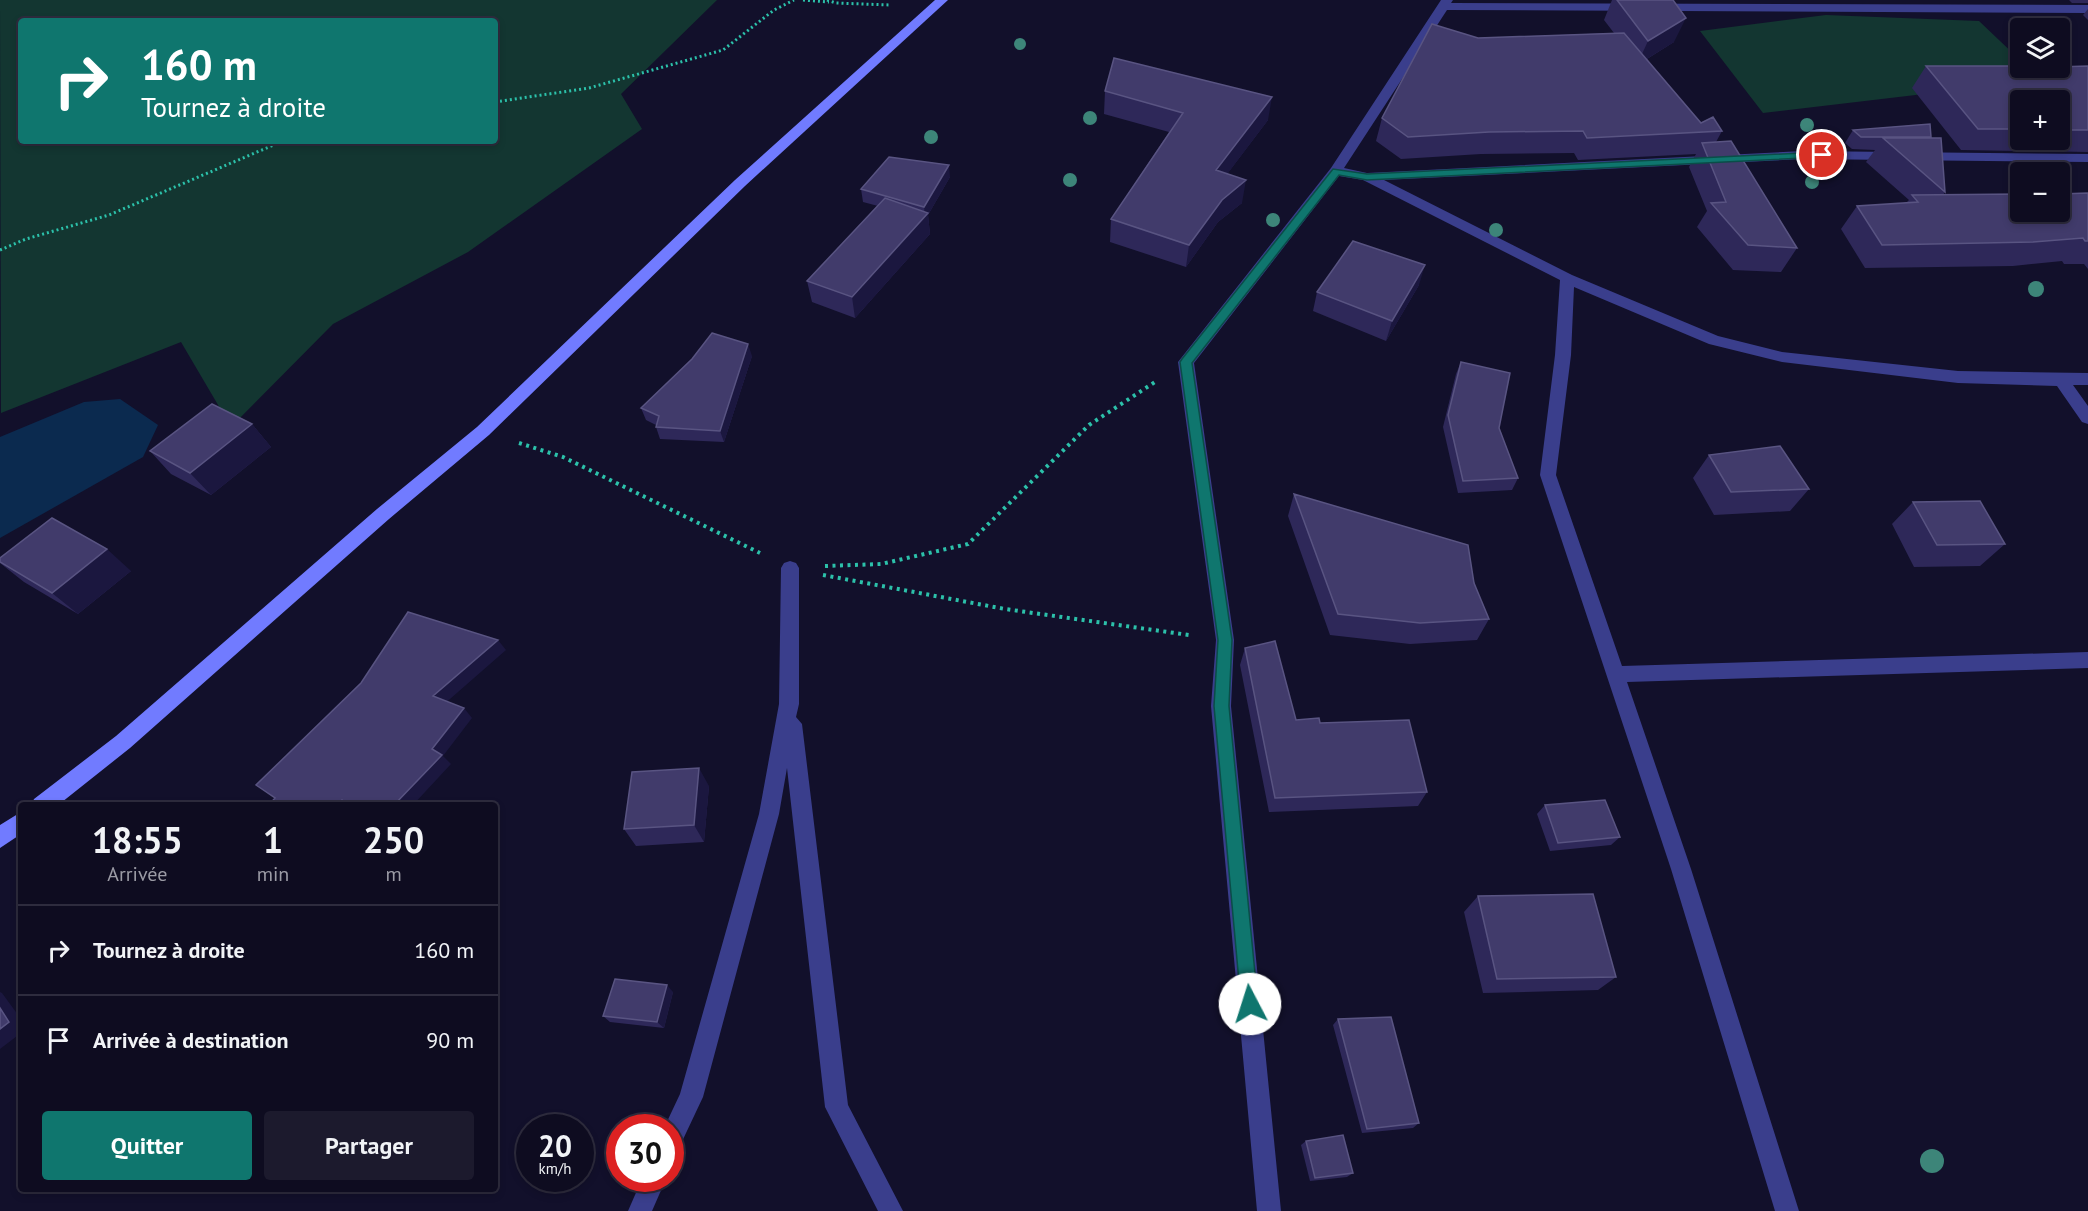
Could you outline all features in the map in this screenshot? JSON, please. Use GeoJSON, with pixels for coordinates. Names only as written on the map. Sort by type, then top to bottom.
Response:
{"type":"FeatureCollection","features":[{"type":"Feature","properties":{"kind":"street"},"geometry":{"type":"LineString","coordinates":[[46,802],[123,742],[347,545],[483,431],[740,183],[939,2]]}},
{"type":"Feature","properties":{"kind":"street"},"geometry":{"type":"LineString","coordinates":[[1269,1211],[1221,706],[1225,640],[1186,362],[1336,171],[1445,3],[2088,9]]}},
{"type":"Feature","properties":{"kind":"street"},"geometry":{"type":"LineString","coordinates":[[1336,171],[1367,177],[1803,155],[2088,158]]}},
{"type":"Feature","properties":{"kind":"street"},"geometry":{"type":"LineString","coordinates":[[1367,177],[1567,278],[1714,340],[1782,357],[1958,377],[2088,379]]}},
{"type":"Feature","properties":{"kind":"street"},"geometry":{"type":"LineString","coordinates":[[1567,278],[1563,355],[1548,475],[1681,869],[1787,1211]]}},
{"type":"Feature","properties":{"kind":"street"},"geometry":{"type":"LineString","coordinates":[[2061,380],[2088,418]]}},
{"type":"Feature","properties":{"kind":"street"},"geometry":{"type":"LineString","coordinates":[[790,568],[789,704],[837,1107],[891,1211]]}},
{"type":"Feature","properties":{"kind":"street"},"geometry":{"type":"LineString","coordinates":[[1614,674],[2088,660]]}},
{"type":"Feature","properties":{"kind":"street"},"geometry":{"type":"LineString","coordinates":[[682,1114],[690,1096],[726,976],[769,814],[789,704]]}},
{"type":"Feature","properties":{"kind":"street"},"geometry":{"type":"LineString","coordinates":[[0,838],[18,823]]}},
{"type":"Feature","properties":{"kind":"street"},"geometry":{"type":"LineString","coordinates":[[640,1211],[648,1192]]}},
{"type":"Feature","properties":{"kind":"path"},"geometry":{"type":"LineString","coordinates":[[498,102],[589,88],[723,50],[774,10],[794,0]]}},
{"type":"Feature","properties":{"kind":"path"},"geometry":{"type":"LineString","coordinates":[[803,0],[836,3],[939,2]]}},
{"type":"Feature","properties":{"kind":"path"},"geometry":{"type":"LineString","coordinates":[[826,0],[836,3]]}},
{"type":"Feature","properties":{"kind":"path"},"geometry":{"type":"LineString","coordinates":[[0,250],[26,239],[108,215],[276,144]]}},
{"type":"Feature","properties":{"kind":"path"},"geometry":{"type":"LineString","coordinates":[[790,568],[881,564],[969,544],[1089,425],[1186,362]]}},
{"type":"Feature","properties":{"kind":"path"},"geometry":{"type":"LineString","coordinates":[[483,431],[563,457],[790,568],[910,594],[1225,640]]}},
{"type":"Feature","properties":{"kind":"green space"},"geometry":{"type":"Polygon","coordinates":[[[0,0],[717,0],[621,94],[642,129],[468,252],[333,324],[231,427],[181,342],[1,413],[0,0]]]}},
{"type":"Feature","properties":{"kind":"green space"},"geometry":{"type":"Polygon","coordinates":[[[1826,15],[1979,21],[2010,50],[2010,78],[2042,80],[1763,113],[1700,31],[1826,15]]]}},
{"type":"Feature","properties":{"kind":"water"},"geometry":{"type":"Polygon","coordinates":[[[120,399],[158,425],[143,457],[0,538],[0,437],[84,402],[120,399]]]}},
{"type":"Feature","properties":{"kind":"building"},"geometry":{"type":"Polygon","coordinates":[[[1617,0],[1673,0],[1686,18],[1648,41],[1617,0]]]}},
{"type":"Feature","properties":{"kind":"building"},"geometry":{"type":"Polygon","coordinates":[[[1432,24],[1478,38],[1624,33],[1701,123],[1713,117],[1722,131],[1587,138],[1583,131],[1489,132],[1408,137],[1382,118],[1432,24]]]}},
{"type":"Feature","properties":{"kind":"building"},"geometry":{"type":"Polygon","coordinates":[[[1114,58],[1272,97],[1216,170],[1246,180],[1222,200],[1189,245],[1111,219],[1183,113],[1105,91],[1114,58]]]}},
{"type":"Feature","properties":{"kind":"building"},"geometry":{"type":"Polygon","coordinates":[[[1926,66],[2010,66],[2010,78],[2070,78],[2070,67],[2088,66],[2088,130],[2070,130],[2070,90],[2010,90],[2010,129],[1978,129],[1926,66]]]}},
{"type":"Feature","properties":{"kind":"building"},"geometry":{"type":"Polygon","coordinates":[[[1930,124],[1931,137],[1861,137],[1853,130],[1930,124]]]}},
{"type":"Feature","properties":{"kind":"building"},"geometry":{"type":"Polygon","coordinates":[[[1883,138],[1941,138],[1945,192],[1883,138]]]}},
{"type":"Feature","properties":{"kind":"building"},"geometry":{"type":"Polygon","coordinates":[[[1731,141],[1797,248],[1748,245],[1711,203],[1726,202],[1702,143],[1731,141]]]}},
{"type":"Feature","properties":{"kind":"building"},"geometry":{"type":"Polygon","coordinates":[[[889,157],[949,165],[924,207],[861,189],[889,157]]]}},
{"type":"Feature","properties":{"kind":"building"},"geometry":{"type":"Polygon","coordinates":[[[2088,193],[2088,241],[2083,238],[2033,242],[1882,245],[1857,206],[1918,202],[1912,195],[2010,194],[2010,222],[2070,222],[2070,194],[2088,193]]]}},
{"type":"Feature","properties":{"kind":"building"},"geometry":{"type":"Polygon","coordinates":[[[885,198],[928,213],[852,297],[807,281],[885,198]]]}},
{"type":"Feature","properties":{"kind":"building"},"geometry":{"type":"Polygon","coordinates":[[[1353,241],[1425,265],[1392,321],[1317,292],[1353,241]]]}},
{"type":"Feature","properties":{"kind":"building"},"geometry":{"type":"Polygon","coordinates":[[[712,333],[748,344],[720,431],[656,427],[659,416],[641,408],[692,359],[712,333]]]}},
{"type":"Feature","properties":{"kind":"building"},"geometry":{"type":"Polygon","coordinates":[[[1461,362],[1510,373],[1499,428],[1518,478],[1463,481],[1448,415],[1461,362]]]}},
{"type":"Feature","properties":{"kind":"building"},"geometry":{"type":"Polygon","coordinates":[[[212,404],[252,424],[190,473],[150,451],[212,404]]]}},
{"type":"Feature","properties":{"kind":"building"},"geometry":{"type":"Polygon","coordinates":[[[1780,446],[1809,489],[1731,492],[1709,455],[1780,446]]]}},
{"type":"Feature","properties":{"kind":"building"},"geometry":{"type":"Polygon","coordinates":[[[1294,494],[1468,545],[1474,583],[1489,619],[1420,623],[1338,614],[1294,494]]]}},
{"type":"Feature","properties":{"kind":"building"},"geometry":{"type":"Polygon","coordinates":[[[1980,501],[2005,544],[1937,545],[1913,502],[1980,501]]]}},
{"type":"Feature","properties":{"kind":"building"},"geometry":{"type":"Polygon","coordinates":[[[52,518],[107,549],[52,593],[0,562],[0,558],[52,518]]]}},
{"type":"Feature","properties":{"kind":"building"},"geometry":{"type":"Polygon","coordinates":[[[408,612],[498,640],[433,696],[464,708],[432,749],[442,755],[397,802],[345,802],[342,800],[340,802],[272,802],[275,798],[256,785],[361,683],[408,612]]]}},
{"type":"Feature","properties":{"kind":"building"},"geometry":{"type":"Polygon","coordinates":[[[1275,641],[1296,720],[1319,718],[1320,723],[1409,720],[1427,792],[1275,798],[1245,648],[1275,641]]]}},
{"type":"Feature","properties":{"kind":"building"},"geometry":{"type":"Polygon","coordinates":[[[699,768],[694,825],[624,829],[632,772],[699,768]]]}},
{"type":"Feature","properties":{"kind":"building"},"geometry":{"type":"Polygon","coordinates":[[[1605,800],[1620,837],[1558,843],[1545,805],[1605,800]]]}},
{"type":"Feature","properties":{"kind":"building"},"geometry":{"type":"Polygon","coordinates":[[[1593,894],[1616,977],[1497,979],[1478,896],[1593,894]]]}},
{"type":"Feature","properties":{"kind":"building"},"geometry":{"type":"Polygon","coordinates":[[[615,979],[667,985],[657,1022],[603,1016],[615,979]]]}},
{"type":"Feature","properties":{"kind":"building"},"geometry":{"type":"Polygon","coordinates":[[[0,1008],[9,1022],[0,1029],[0,1008]]]}},
{"type":"Feature","properties":{"kind":"building"},"geometry":{"type":"Polygon","coordinates":[[[1391,1017],[1419,1123],[1367,1129],[1338,1019],[1391,1017]]]}},
{"type":"Feature","properties":{"kind":"building"},"geometry":{"type":"Polygon","coordinates":[[[1343,1135],[1353,1173],[1315,1178],[1306,1141],[1343,1135]]]}},
{"type":"Feature","properties":{"kind":"route"},"geometry":{"type":"LineString","coordinates":[[1250,1004],[1221,706],[1225,640],[1186,362],[1271,257],[1336,171],[1367,177],[1822,155]]}}]}
